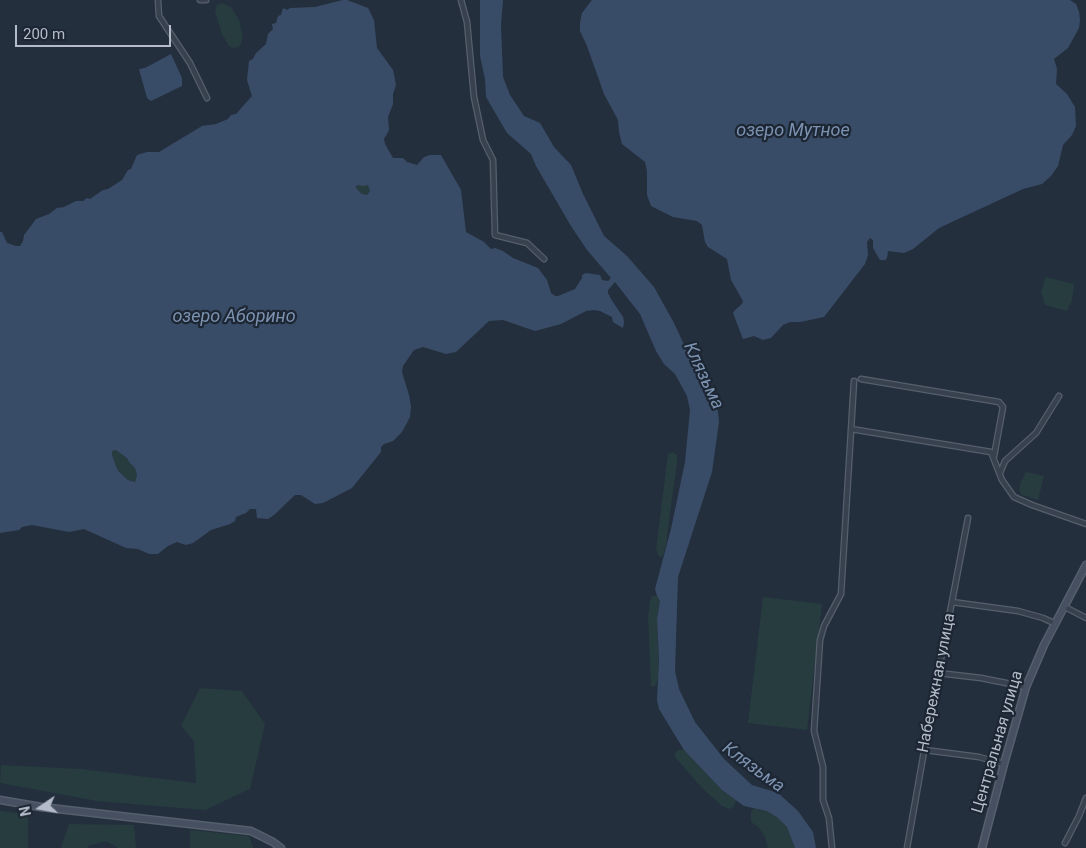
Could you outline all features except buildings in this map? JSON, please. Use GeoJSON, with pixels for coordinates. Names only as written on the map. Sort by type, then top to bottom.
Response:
{"type":"FeatureCollection","features":[{"type":"Feature","properties":{"kind":"main road","name":"Центральная улица"},"geometry":{"type":"LineString","coordinates":[[982,848],[1026,687],[1036,662],[1086,565]]}},
{"type":"Feature","properties":{"kind":"main road"},"geometry":{"type":"LineString","coordinates":[[0,800],[41,807],[251,831],[281,848]]}},
{"type":"Feature","properties":{"kind":"street"},"geometry":{"type":"LineString","coordinates":[[158,0],[159,16],[190,63],[207,98]]}},
{"type":"Feature","properties":{"kind":"street"},"geometry":{"type":"LineString","coordinates":[[200,0],[206,0]]}},
{"type":"Feature","properties":{"kind":"street"},"geometry":{"type":"LineString","coordinates":[[461,0],[467,22],[474,97],[483,140],[493,160],[495,235],[527,243],[544,259]]}},
{"type":"Feature","properties":{"kind":"street"},"geometry":{"type":"LineString","coordinates":[[861,379],[999,402],[1003,407],[994,456]]}},
{"type":"Feature","properties":{"kind":"street"},"geometry":{"type":"LineString","coordinates":[[832,848],[829,818],[823,800],[823,767],[814,731],[820,640],[824,626],[841,594],[854,381]]}},
{"type":"Feature","properties":{"kind":"street"},"geometry":{"type":"LineString","coordinates":[[1000,474],[1005,461],[1036,433],[1059,396]]}},
{"type":"Feature","properties":{"kind":"street"},"geometry":{"type":"LineString","coordinates":[[851,429],[987,450],[994,456],[1000,474],[1010,493],[1020,501],[1086,524]]}},
{"type":"Feature","properties":{"kind":"street","name":"Набережная улица"},"geometry":{"type":"LineString","coordinates":[[908,848],[938,673],[968,518]]}},
{"type":"Feature","properties":{"kind":"street"},"geometry":{"type":"LineString","coordinates":[[952,602],[1018,611],[1044,618],[1056,624]]}},
{"type":"Feature","properties":{"kind":"street"},"geometry":{"type":"LineString","coordinates":[[1065,608],[1086,618]]}},
{"type":"Feature","properties":{"kind":"street"},"geometry":{"type":"LineString","coordinates":[[938,673],[1008,682],[1026,687]]}},
{"type":"Feature","properties":{"kind":"street"},"geometry":{"type":"LineString","coordinates":[[925,750],[979,757],[1004,764]]}},
{"type":"Feature","properties":{"kind":"street"},"geometry":{"type":"LineString","coordinates":[[1065,843],[1086,798]]}},
{"type":"Feature","properties":{"kind":"green space"},"geometry":{"type":"Polygon","coordinates":[[[222,3],[231,7],[239,20],[243,37],[238,47],[233,48],[229,46],[222,34],[215,11],[217,5],[222,3]]]}},
{"type":"Feature","properties":{"kind":"green space"},"geometry":{"type":"Polygon","coordinates":[[[368,184],[370,191],[367,195],[362,194],[356,188],[357,185],[368,184]]]}},
{"type":"Feature","properties":{"kind":"green space"},"geometry":{"type":"Polygon","coordinates":[[[1046,277],[1074,284],[1072,300],[1067,311],[1045,305],[1041,291],[1046,277]]]}},
{"type":"Feature","properties":{"kind":"green space"},"geometry":{"type":"Polygon","coordinates":[[[116,449],[135,468],[137,474],[136,482],[128,480],[118,471],[112,455],[112,450],[116,449]]]}},
{"type":"Feature","properties":{"kind":"green space"},"geometry":{"type":"Polygon","coordinates":[[[673,452],[677,455],[677,463],[667,541],[663,556],[659,557],[656,549],[668,454],[673,452]]]}},
{"type":"Feature","properties":{"kind":"green space"},"geometry":{"type":"Polygon","coordinates":[[[1026,472],[1044,476],[1038,500],[1022,495],[1019,490],[1026,472]]]}},
{"type":"Feature","properties":{"kind":"green space"},"geometry":{"type":"Polygon","coordinates":[[[652,596],[657,596],[660,601],[657,619],[659,677],[655,686],[651,686],[648,618],[652,596]]]}},
{"type":"Feature","properties":{"kind":"green space"},"geometry":{"type":"Polygon","coordinates":[[[763,597],[822,604],[807,730],[748,723],[763,597]]]}},
{"type":"Feature","properties":{"kind":"green space"},"geometry":{"type":"Polygon","coordinates":[[[200,688],[242,691],[265,724],[250,789],[205,810],[97,801],[0,783],[1,765],[81,769],[196,783],[194,741],[181,726],[200,688]]]}},
{"type":"Feature","properties":{"kind":"green space"},"geometry":{"type":"Polygon","coordinates":[[[678,750],[684,750],[722,790],[736,800],[734,807],[729,809],[722,806],[701,787],[675,757],[675,753],[678,750]]]}},
{"type":"Feature","properties":{"kind":"green space"},"geometry":{"type":"Polygon","coordinates":[[[754,808],[768,811],[778,818],[787,827],[795,848],[768,848],[765,837],[759,828],[751,822],[751,812],[754,808]]]}},
{"type":"Feature","properties":{"kind":"green space"},"geometry":{"type":"Polygon","coordinates":[[[0,811],[28,814],[28,848],[0,848],[0,811]]]}},
{"type":"Feature","properties":{"kind":"green space"},"geometry":{"type":"Polygon","coordinates":[[[69,824],[134,825],[136,848],[118,848],[106,841],[88,846],[87,848],[61,848],[69,824]]]}},
{"type":"Feature","properties":{"kind":"green space"},"geometry":{"type":"Polygon","coordinates":[[[190,830],[249,836],[253,848],[190,848],[190,830]]]}},
{"type":"Feature","properties":{"kind":"water","name":"озеро Аборино"},"geometry":{"type":"Polygon","coordinates":[[[347,0],[368,8],[374,20],[377,48],[393,70],[396,85],[393,94],[393,104],[388,117],[389,130],[384,139],[393,158],[403,158],[407,162],[417,165],[424,157],[441,155],[461,190],[466,232],[484,242],[491,249],[495,248],[503,251],[513,258],[538,268],[547,280],[551,293],[558,296],[575,289],[582,275],[586,273],[600,275],[602,280],[608,281],[611,278],[587,250],[571,226],[531,154],[507,133],[486,97],[485,79],[480,56],[480,0],[503,0],[501,25],[503,77],[510,95],[524,116],[540,123],[554,147],[571,165],[604,236],[627,256],[654,287],[674,323],[692,362],[712,391],[717,404],[719,422],[712,472],[678,577],[675,671],[679,689],[695,722],[724,759],[752,785],[778,793],[798,811],[813,832],[816,848],[795,848],[787,827],[778,818],[767,811],[744,806],[722,790],[684,750],[659,709],[657,700],[659,661],[657,619],[660,601],[655,589],[671,529],[685,462],[690,410],[687,396],[675,374],[664,364],[656,351],[640,314],[615,282],[608,290],[608,293],[623,317],[623,328],[613,322],[612,317],[594,310],[586,311],[561,324],[535,331],[503,320],[489,321],[456,352],[446,354],[423,347],[414,350],[403,366],[402,372],[411,406],[410,417],[402,432],[393,441],[381,447],[381,452],[352,488],[323,503],[315,504],[301,495],[295,495],[268,519],[257,518],[256,509],[250,509],[236,517],[235,521],[230,524],[211,530],[193,543],[186,545],[177,542],[158,554],[149,554],[138,549],[126,548],[84,529],[69,532],[32,525],[22,527],[19,530],[0,533],[0,232],[2,232],[7,243],[20,246],[24,235],[36,219],[49,214],[57,208],[76,201],[83,201],[87,198],[90,199],[103,190],[108,189],[122,180],[128,170],[131,169],[137,155],[147,152],[159,152],[202,126],[216,124],[236,114],[252,96],[247,80],[249,61],[266,44],[268,34],[273,29],[272,24],[276,23],[283,8],[287,10],[290,8],[315,7],[347,0]],[[359,185],[356,188],[362,194],[367,195],[370,191],[368,185],[359,185]],[[116,450],[112,451],[112,455],[118,471],[128,480],[135,482],[137,475],[135,468],[127,458],[116,450]]]}},
{"type":"Feature","properties":{"kind":"water","name":"озеро Мутное"},"geometry":{"type":"Polygon","coordinates":[[[592,0],[1070,0],[1076,4],[1079,12],[1079,28],[1068,48],[1054,59],[1057,69],[1056,84],[1067,94],[1075,107],[1076,126],[1072,135],[1063,145],[1058,166],[1042,184],[1023,189],[939,228],[913,249],[904,253],[888,251],[885,260],[880,260],[873,248],[873,240],[870,238],[867,242],[868,255],[865,264],[824,317],[790,322],[783,325],[771,338],[763,340],[754,336],[743,339],[733,313],[743,301],[731,280],[727,259],[708,247],[705,242],[702,225],[697,221],[673,217],[651,206],[647,195],[645,162],[622,144],[618,120],[604,94],[580,31],[582,13],[592,0]]]}},
{"type":"Feature","properties":{"kind":"water"},"geometry":{"type":"Polygon","coordinates":[[[171,54],[182,78],[182,86],[151,101],[147,98],[139,69],[145,68],[171,54]]]}},
{"type":"Feature","properties":{"kind":"water label","name":"Клязьма"},"geometry":{"type":"Point","coordinates":[703,376]}},
{"type":"Feature","properties":{"kind":"water label","name":"Клязьма"},"geometry":{"type":"Point","coordinates":[753,768]}}]}
